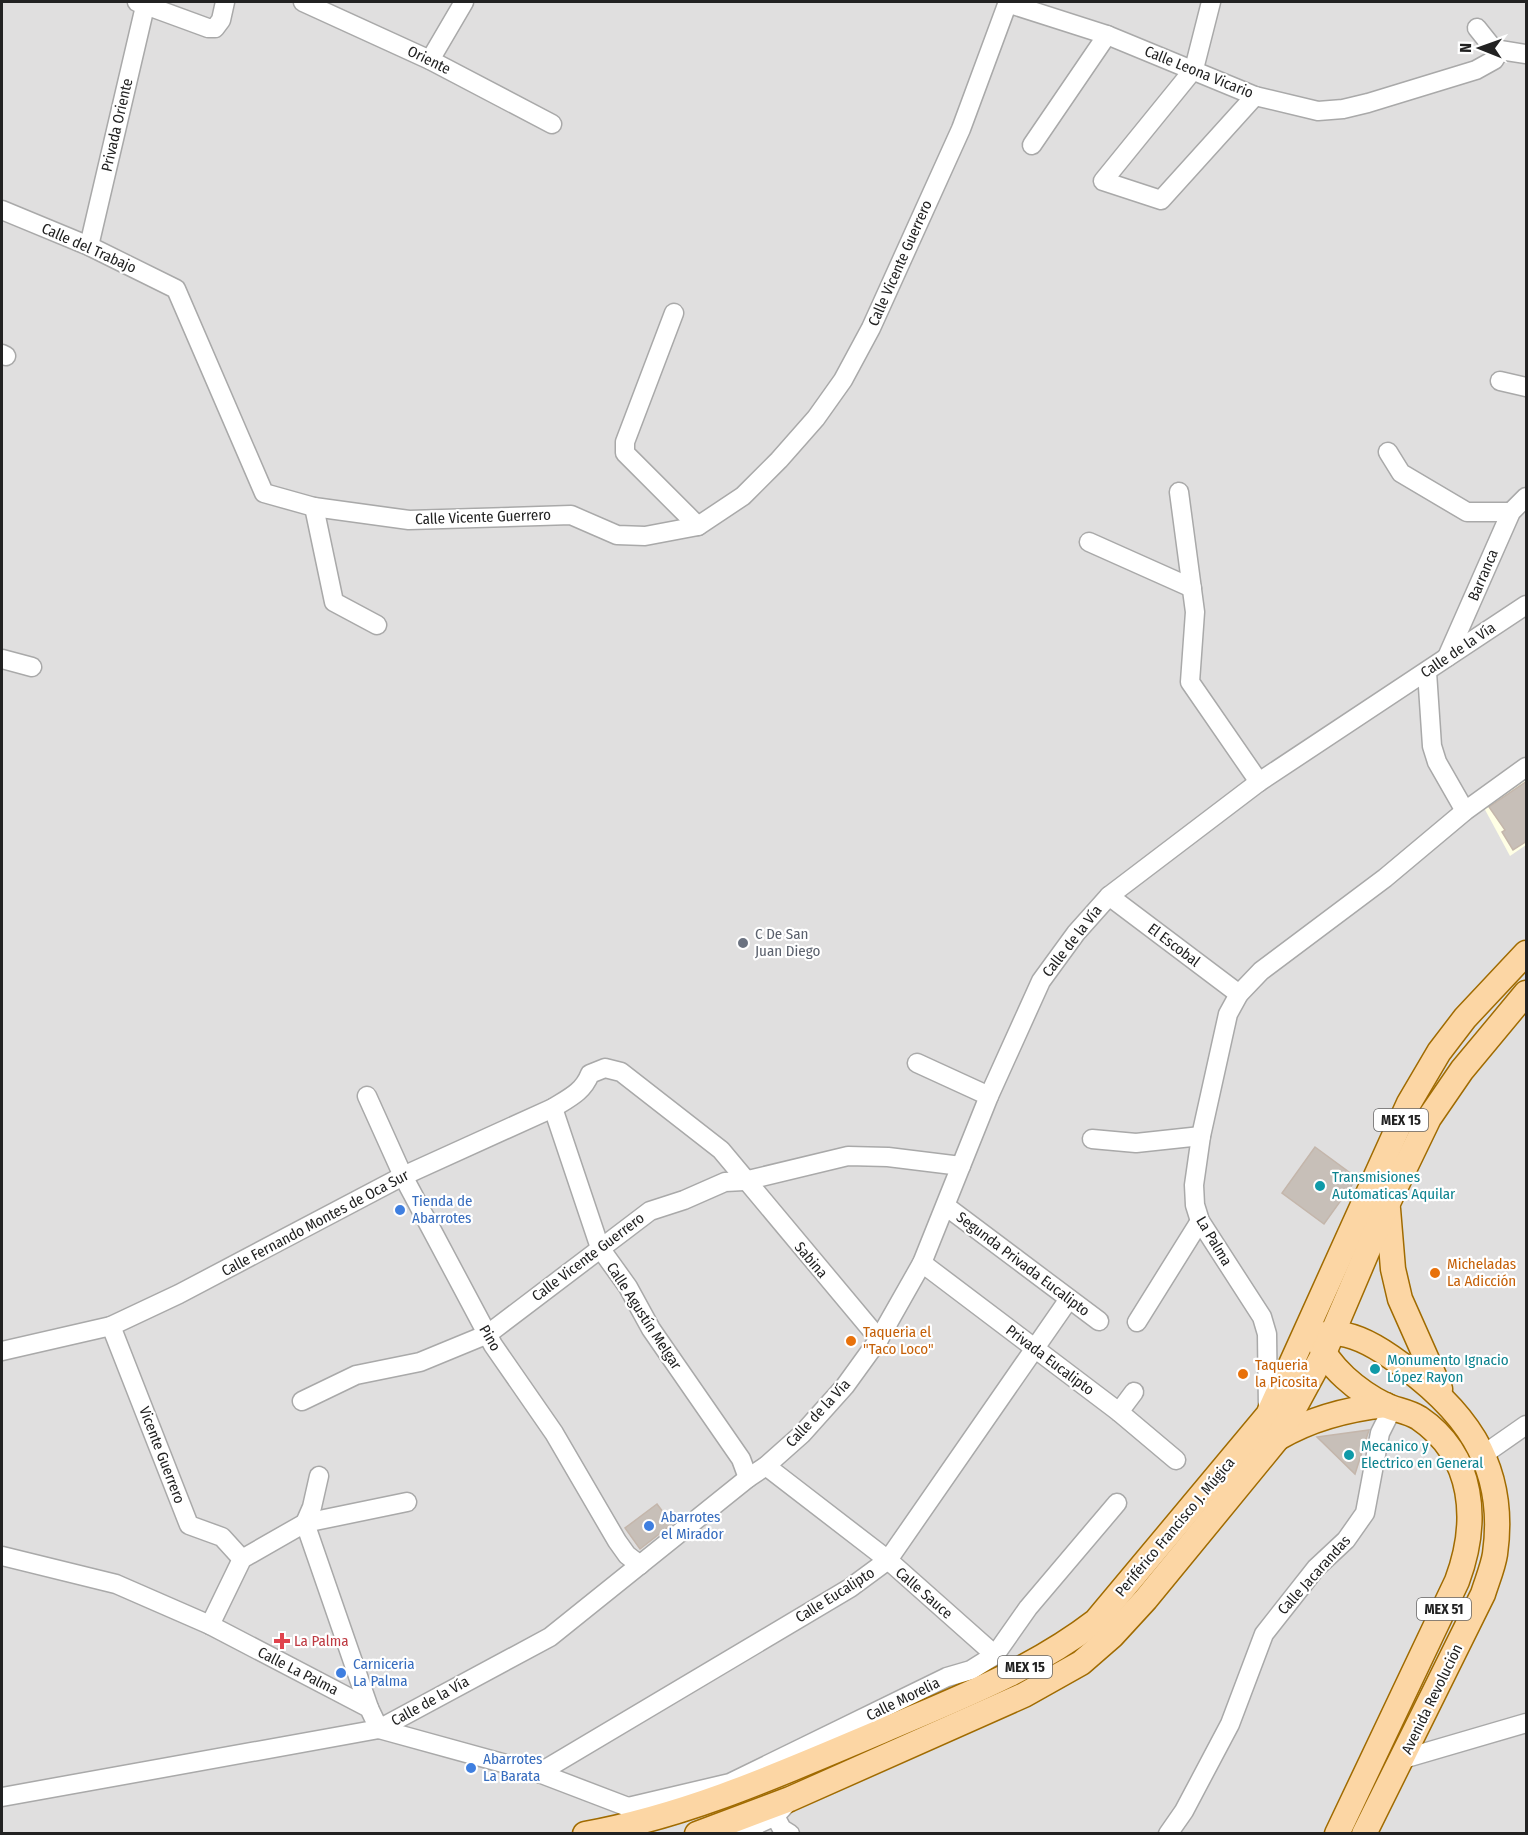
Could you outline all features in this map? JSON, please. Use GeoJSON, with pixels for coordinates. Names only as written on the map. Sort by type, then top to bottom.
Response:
{"type":"FeatureCollection","features":[{"type":"Feature","properties":{"kind":"main road","name":"Periférico Francisco J. Múgica"},"geometry":{"type":"LineString","coordinates":[[585,1833],[745,1790],[952,1688],[1009,1676],[1063,1646],[1096,1621],[1268,1414],[1409,1103],[1439,1052],[1465,1018],[1527,953]]}},
{"type":"Feature","properties":{"kind":"main road","name":"Periférico Francisco J. Múgica"},"geometry":{"type":"LineString","coordinates":[[696,1833],[783,1808],[1024,1695],[1081,1663],[1112,1636],[1146,1599],[1278,1438],[1429,1119],[1462,1070],[1527,993]]}},
{"type":"Feature","properties":{"kind":"main road"},"geometry":{"type":"LineString","coordinates":[[1388,1205],[1393,1269],[1400,1299],[1445,1400]]}},
{"type":"Feature","properties":{"kind":"main road"},"geometry":{"type":"LineString","coordinates":[[1296,1351],[1325,1341],[1315,1312]]}},
{"type":"Feature","properties":{"kind":"main road","name":"Avenida Revolución"},"geometry":{"type":"LineString","coordinates":[[1342,1824],[1457,1581],[1467,1555],[1469,1535],[1468,1488],[1460,1466],[1449,1447],[1417,1417],[1390,1406],[1344,1376],[1325,1341],[1362,1341],[1387,1354],[1445,1400],[1469,1428],[1483,1455],[1494,1492],[1498,1524],[1495,1557],[1483,1594],[1368,1832]]}},
{"type":"Feature","properties":{"kind":"main road"},"geometry":{"type":"LineString","coordinates":[[1278,1438],[1293,1429],[1332,1414],[1350,1409],[1390,1406]]}},
{"type":"Feature","properties":{"kind":"street"},"geometry":{"type":"LineString","coordinates":[[143,2],[208,28],[215,28],[221,20],[225,2]]}},
{"type":"Feature","properties":{"kind":"street","name":"Privada Oriente"},"geometry":{"type":"LineString","coordinates":[[89,246],[143,2]]}},
{"type":"Feature","properties":{"kind":"street","name":"Oriente"},"geometry":{"type":"LineString","coordinates":[[303,2],[430,60],[552,124]]}},
{"type":"Feature","properties":{"kind":"street"},"geometry":{"type":"LineString","coordinates":[[430,60],[464,2]]}},
{"type":"Feature","properties":{"kind":"street","name":"Calle Leona Vicario"},"geometry":{"type":"LineString","coordinates":[[1008,2],[1107,35],[1255,96],[1318,111],[1343,109],[1476,70],[1494,60],[1500,50]]}},
{"type":"Feature","properties":{"kind":"street","name":"Calle Vicente Guerrero"},"geometry":{"type":"LineString","coordinates":[[176,289],[264,493],[314,507],[409,520],[571,515],[617,536],[656,535],[698,526],[743,496],[779,460],[816,418],[843,380],[871,328],[961,129],[1008,2]]}},
{"type":"Feature","properties":{"kind":"street"},"geometry":{"type":"LineString","coordinates":[[1211,2],[1194,69],[1102,181],[1161,200],[1255,96]]}},
{"type":"Feature","properties":{"kind":"street"},"geometry":{"type":"LineString","coordinates":[[1477,28],[1493,48],[1527,54]]}},
{"type":"Feature","properties":{"kind":"street"},"geometry":{"type":"LineString","coordinates":[[1032,145],[1107,35]]}},
{"type":"Feature","properties":{"kind":"street","name":"Calle del Trabajo"},"geometry":{"type":"LineString","coordinates":[[2,210],[89,246],[176,289]]}},
{"type":"Feature","properties":{"kind":"street"},"geometry":{"type":"LineString","coordinates":[[674,313],[625,442],[625,453],[698,526]]}},
{"type":"Feature","properties":{"kind":"street"},"geometry":{"type":"LineString","coordinates":[[1500,381],[1527,387]]}},
{"type":"Feature","properties":{"kind":"street"},"geometry":{"type":"LineString","coordinates":[[1388,452],[1401,473],[1467,512],[1510,512]]}},
{"type":"Feature","properties":{"kind":"street"},"geometry":{"type":"LineString","coordinates":[[1179,492],[1195,612],[1190,682],[1259,782]]}},
{"type":"Feature","properties":{"kind":"street","name":"Barranca"},"geometry":{"type":"LineString","coordinates":[[1447,657],[1510,512],[1527,497]]}},
{"type":"Feature","properties":{"kind":"street"},"geometry":{"type":"LineString","coordinates":[[314,507],[334,602],[377,626]]}},
{"type":"Feature","properties":{"kind":"street"},"geometry":{"type":"LineString","coordinates":[[1089,542],[1192,588]]}},
{"type":"Feature","properties":{"kind":"street","name":"Calle de la Vía"},"geometry":{"type":"LineString","coordinates":[[2,1797],[380,1729],[550,1637],[766,1466],[802,1434],[846,1386],[879,1339],[922,1263],[947,1207],[989,1096],[1041,981],[1076,933],[1109,896],[1259,782],[1527,604]]}},
{"type":"Feature","properties":{"kind":"street"},"geometry":{"type":"LineString","coordinates":[[2,659],[32,668]]}},
{"type":"Feature","properties":{"kind":"street"},"geometry":{"type":"LineString","coordinates":[[1427,672],[1432,746],[1437,762],[1465,811]]}},
{"type":"Feature","properties":{"kind":"street"},"geometry":{"type":"LineString","coordinates":[[1239,993],[1261,971],[1384,878],[1465,811],[1527,767]]}},
{"type":"Feature","properties":{"kind":"street","name":"El Escobal"},"geometry":{"type":"LineString","coordinates":[[1109,896],[1239,993]]}},
{"type":"Feature","properties":{"kind":"street","name":"La Palma"},"geometry":{"type":"LineString","coordinates":[[1239,993],[1228,1014],[1201,1136],[1194,1185],[1194,1204],[1200,1221],[1262,1317],[1267,1334],[1268,1414]]}},
{"type":"Feature","properties":{"kind":"street"},"geometry":{"type":"LineString","coordinates":[[917,1063],[989,1096]]}},
{"type":"Feature","properties":{"kind":"street","name":"Calle Fernando Montes de Oca Sur"},"geometry":{"type":"LineString","coordinates":[[2,1352],[111,1326],[179,1294],[404,1176],[554,1108],[576,1095],[586,1085],[590,1074],[614,1068]]}},
{"type":"Feature","properties":{"kind":"street","name":"Sabina"},"geometry":{"type":"LineString","coordinates":[[614,1068],[721,1150],[744,1181],[879,1339]]}},
{"type":"Feature","properties":{"kind":"street","name":"Pino"},"geometry":{"type":"LineString","coordinates":[[367,1096],[404,1176],[488,1334],[554,1433],[617,1541],[627,1555],[640,1564]]}},
{"type":"Feature","properties":{"kind":"street","name":"Calle Agustín Melgar"},"geometry":{"type":"LineString","coordinates":[[554,1108],[600,1248],[628,1287],[651,1329],[741,1459],[748,1478]]}},
{"type":"Feature","properties":{"kind":"street"},"geometry":{"type":"LineString","coordinates":[[1092,1139],[1136,1143],[1201,1136]]}},
{"type":"Feature","properties":{"kind":"street","name":"Calle Vicente Guerrero"},"geometry":{"type":"LineString","coordinates":[[302,1401],[356,1375],[420,1362],[488,1334],[650,1211],[684,1200],[725,1182],[744,1181],[848,1156],[888,1157],[961,1166]]}},
{"type":"Feature","properties":{"kind":"street","name":"Segunda Privada Eucalipto"},"geometry":{"type":"LineString","coordinates":[[947,1207],[1099,1321]]}},
{"type":"Feature","properties":{"kind":"street"},"geometry":{"type":"LineString","coordinates":[[1137,1322],[1200,1221]]}},
{"type":"Feature","properties":{"kind":"street","name":"Privada Eucalipto"},"geometry":{"type":"LineString","coordinates":[[922,1263],[1119,1412],[1176,1460]]}},
{"type":"Feature","properties":{"kind":"street","name":"Calle Eucalipto"},"geometry":{"type":"LineString","coordinates":[[539,1773],[850,1588],[888,1560],[1069,1299]]}},
{"type":"Feature","properties":{"kind":"street","name":"Vicente Guerrero"},"geometry":{"type":"LineString","coordinates":[[111,1326],[189,1525],[222,1537],[242,1559]]}},
{"type":"Feature","properties":{"kind":"street"},"geometry":{"type":"LineString","coordinates":[[1119,1412],[1134,1392]]}},
{"type":"Feature","properties":{"kind":"street","name":"Calle Jacarandas"},"geometry":{"type":"LineString","coordinates":[[1168,1833],[1184,1811],[1230,1724],[1264,1634],[1316,1568],[1346,1540],[1365,1513],[1380,1433],[1390,1406]]}},
{"type":"Feature","properties":{"kind":"street"},"geometry":{"type":"LineString","coordinates":[[1483,1455],[1527,1425]]}},
{"type":"Feature","properties":{"kind":"street","name":"Calle Sauce"},"geometry":{"type":"LineString","coordinates":[[766,1466],[888,1560],[995,1655]]}},
{"type":"Feature","properties":{"kind":"street"},"geometry":{"type":"LineString","coordinates":[[319,1476],[312,1507],[305,1523],[369,1708],[380,1729],[539,1773],[632,1822]]}},
{"type":"Feature","properties":{"kind":"street"},"geometry":{"type":"LineString","coordinates":[[210,1625],[242,1559],[305,1523],[407,1502]]}},
{"type":"Feature","properties":{"kind":"street","name":"Calle Morelia"},"geometry":{"type":"LineString","coordinates":[[952,1688],[971,1670],[995,1655],[1028,1608],[1117,1503]]}},
{"type":"Feature","properties":{"kind":"street","name":"Calle La Palma"},"geometry":{"type":"LineString","coordinates":[[2,1556],[116,1584],[210,1625],[369,1708]]}},
{"type":"Feature","properties":{"kind":"street"},"geometry":{"type":"LineString","coordinates":[[1403,1759],[1527,1723]]}},
{"type":"Feature","properties":{"kind":"street"},"geometry":{"type":"LineString","coordinates":[[737,1833],[783,1808]]}},
{"type":"Feature","properties":{"kind":"street"},"geometry":{"type":"LineString","coordinates":[[783,1808],[782,1829],[790,1833]]}},
{"type":"Feature","properties":{"kind":"street"},"geometry":{"type":"LineString","coordinates":[[1342,1824],[1368,1832]]}},
{"type":"Feature","properties":{"kind":"shaded area"},"geometry":{"type":"Polygon","coordinates":[[[2,2],[1526,2],[1526,1833],[2,1833],[2,2]]]}},
{"type":"Feature","properties":{"kind":"shaded area"},"geometry":{"type":"Polygon","coordinates":[[[1526,774],[1526,845],[1510,856],[1483,806],[1526,774]]]}},
{"type":"Feature","properties":{"kind":"building"},"geometry":{"type":"Polygon","coordinates":[[[1527,781],[1527,841],[1513,850],[1502,832],[1505,830],[1489,807],[1527,781]]]}},
{"type":"Feature","properties":{"kind":"building","name":"Transmisiones Automaticas Aquilar"},"geometry":{"type":"Polygon","coordinates":[[[1315,1147],[1357,1178],[1324,1224],[1282,1193],[1315,1147]]]}},
{"type":"Feature","properties":{"kind":"building","name":"Mecanico y Electrico en General"},"geometry":{"type":"Polygon","coordinates":[[[1369,1430],[1355,1474],[1317,1437],[1369,1430]]]}},
{"type":"Feature","properties":{"kind":"building","name":"Abarrotes el Mirador"},"geometry":{"type":"Polygon","coordinates":[[[657,1504],[672,1524],[640,1549],[625,1528],[657,1504]]]}},
{"type":"Feature","properties":{"kind":"place","name":"C De San Juan Diego"},"geometry":{"type":"Point","coordinates":[743,943]}},
{"type":"Feature","properties":{"kind":"place","name":"Transmisiones Automaticas Aquilar"},"geometry":{"type":"Point","coordinates":[1320,1186]}},
{"type":"Feature","properties":{"kind":"place","name":"Tienda de Abarrotes"},"geometry":{"type":"Point","coordinates":[400,1210]}},
{"type":"Feature","properties":{"kind":"place","name":"Micheladas La Adicción"},"geometry":{"type":"Point","coordinates":[1435,1273]}},
{"type":"Feature","properties":{"kind":"place","name":"Taqueria el \"Taco Loco\""},"geometry":{"type":"Point","coordinates":[851,1341]}},
{"type":"Feature","properties":{"kind":"place","name":"Monumento Ignacio López Rayon"},"geometry":{"type":"Point","coordinates":[1375,1369]}},
{"type":"Feature","properties":{"kind":"place","name":"Taqueria la Picosita"},"geometry":{"type":"Point","coordinates":[1243,1374]}},
{"type":"Feature","properties":{"kind":"place","name":"Mecanico y Electrico en General"},"geometry":{"type":"Point","coordinates":[1349,1455]}},
{"type":"Feature","properties":{"kind":"place","name":"Abarrotes el Mirador"},"geometry":{"type":"Point","coordinates":[649,1526]}},
{"type":"Feature","properties":{"kind":"place","name":"La Palma"},"geometry":{"type":"Point","coordinates":[282,1641]}},
{"type":"Feature","properties":{"kind":"place","name":"Carniceria La Palma"},"geometry":{"type":"Point","coordinates":[341,1673]}},
{"type":"Feature","properties":{"kind":"place","name":"Abarrotes La Barata"},"geometry":{"type":"Point","coordinates":[471,1768]}}]}
